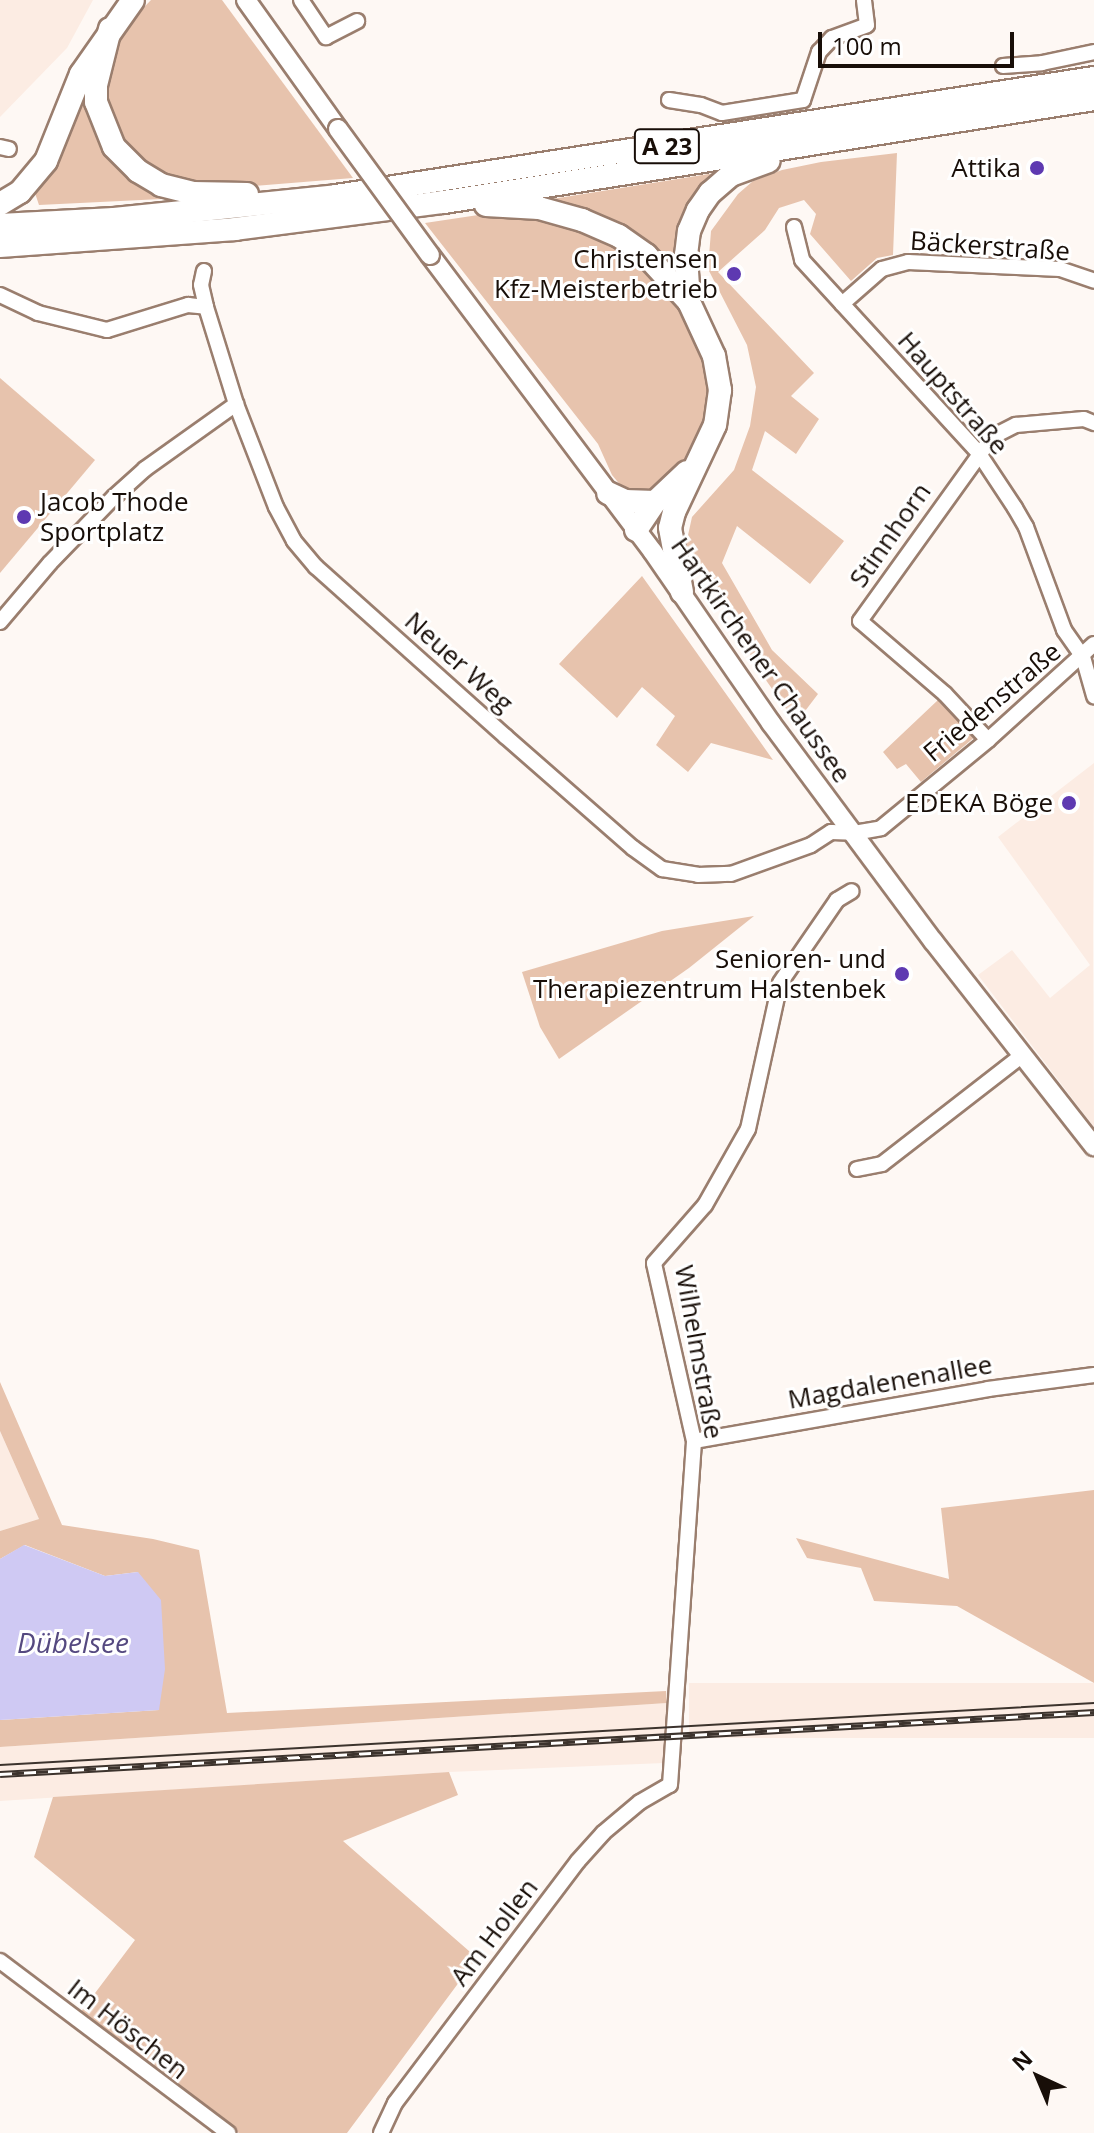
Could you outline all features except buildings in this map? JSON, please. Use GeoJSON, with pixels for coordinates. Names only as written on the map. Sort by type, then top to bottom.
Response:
{"type":"FeatureCollection","features":[{"type":"Feature","properties":{"kind":"highway"},"geometry":{"type":"LineString","coordinates":[[0,204],[20,192],[46,161],[81,74],[133,0]]}},
{"type":"Feature","properties":{"kind":"highway"},"geometry":{"type":"LineString","coordinates":[[110,29],[96,85],[96,102],[114,147],[138,171],[161,185],[193,193],[336,196]]}},
{"type":"Feature","properties":{"kind":"highway","name":"A 23"},"geometry":{"type":"LineString","coordinates":[[0,225],[114,219],[336,196],[1094,78]]}},
{"type":"Feature","properties":{"kind":"highway","name":"A 23"},"geometry":{"type":"LineString","coordinates":[[0,246],[199,232],[444,202],[1094,99]]}},
{"type":"Feature","properties":{"kind":"highway"},"geometry":{"type":"LineString","coordinates":[[689,302],[686,255],[689,231],[710,193],[740,171],[828,141]]}},
{"type":"Feature","properties":{"kind":"highway"},"geometry":{"type":"LineString","coordinates":[[444,202],[539,208],[582,220],[619,236],[646,255],[689,302],[714,356],[720,390],[715,425],[699,459],[664,507],[664,521],[636,530]]}},
{"type":"Feature","properties":{"kind":"highway"},"geometry":{"type":"LineString","coordinates":[[608,493],[625,501],[664,507]]}},
{"type":"Feature","properties":{"kind":"highway"},"geometry":{"type":"LineString","coordinates":[[664,507],[682,592]]}},
{"type":"Feature","properties":{"kind":"main road","name":"Hartkirchener Chaussee"},"geometry":{"type":"LineString","coordinates":[[246,0],[430,255],[682,592],[771,723],[1021,1056],[1094,1146]]}},
{"type":"Feature","properties":{"kind":"street"},"geometry":{"type":"LineString","coordinates":[[301,0],[326,37],[357,21]]}},
{"type":"Feature","properties":{"kind":"street"},"geometry":{"type":"LineString","coordinates":[[669,100],[701,105],[722,113],[803,100],[819,52],[832,38],[867,25],[864,0]]}},
{"type":"Feature","properties":{"kind":"street"},"geometry":{"type":"LineString","coordinates":[[1003,66],[1042,63],[1094,52]]}},
{"type":"Feature","properties":{"kind":"street","name":"Hauptstraße"},"geometry":{"type":"LineString","coordinates":[[794,227],[802,260],[978,452],[1026,527],[1064,630],[1083,657],[1094,696]]}},
{"type":"Feature","properties":{"kind":"street","name":"Bäckerstraße"},"geometry":{"type":"LineString","coordinates":[[842,304],[882,269],[908,262],[1057,269],[1094,281]]}},
{"type":"Feature","properties":{"kind":"street","name":"Neuer Weg"},"geometry":{"type":"LineString","coordinates":[[204,271],[201,285],[206,307],[236,404],[282,521],[308,558],[645,858],[662,869],[680,873],[731,874],[811,845],[831,832],[854,833]]}},
{"type":"Feature","properties":{"kind":"street"},"geometry":{"type":"LineString","coordinates":[[0,295],[49,317],[107,330],[188,305],[206,307]]}},
{"type":"Feature","properties":{"kind":"street"},"geometry":{"type":"LineString","coordinates":[[0,622],[50,563],[114,497],[145,469],[236,404]]}},
{"type":"Feature","properties":{"kind":"street"},"geometry":{"type":"LineString","coordinates":[[978,452],[992,437],[1016,425],[1084,419],[1094,423]]}},
{"type":"Feature","properties":{"kind":"street","name":"Stinnhorn"},"geometry":{"type":"LineString","coordinates":[[978,452],[860,621],[945,694],[988,740]]}},
{"type":"Feature","properties":{"kind":"street","name":"Friedenstraße"},"geometry":{"type":"LineString","coordinates":[[854,833],[881,828],[988,740],[1094,644]]}},
{"type":"Feature","properties":{"kind":"street","name":"Wilhelmstraße"},"geometry":{"type":"LineString","coordinates":[[670,1785],[694,1441],[654,1263],[705,1205],[748,1129],[780,983],[820,921],[837,900],[852,891]]}},
{"type":"Feature","properties":{"kind":"street"},"geometry":{"type":"LineString","coordinates":[[857,1169],[882,1164],[1021,1056]]}},
{"type":"Feature","properties":{"kind":"street","name":"Magdalenenallee"},"geometry":{"type":"LineString","coordinates":[[694,1441],[988,1389],[1094,1375]]}},
{"type":"Feature","properties":{"kind":"street","name":"Am Hollen"},"geometry":{"type":"LineString","coordinates":[[381,2133],[395,2103],[578,1861],[630,1810],[670,1785]]}},
{"type":"Feature","properties":{"kind":"street","name":"Im Höschen"},"geometry":{"type":"LineString","coordinates":[[0,1961],[228,2133]]}},
{"type":"Feature","properties":{"kind":"shaded area"},"geometry":{"type":"Polygon","coordinates":[[[0,0],[93,0],[67,48],[0,117],[0,0]]]}},
{"type":"Feature","properties":{"kind":"shaded area"},"geometry":{"type":"Polygon","coordinates":[[[151,0],[222,0],[353,178],[253,186],[177,181],[130,156],[103,106],[107,61],[124,28],[151,0]]]}},
{"type":"Feature","properties":{"kind":"shaded area"},"geometry":{"type":"Polygon","coordinates":[[[87,73],[98,135],[182,198],[39,205],[34,190],[87,73]]]}},
{"type":"Feature","properties":{"kind":"shaded area"},"geometry":{"type":"Polygon","coordinates":[[[897,153],[893,255],[877,258],[851,281],[810,234],[816,214],[804,200],[779,208],[765,230],[718,272],[814,373],[791,396],[819,419],[796,454],[765,431],[752,470],[844,541],[810,584],[737,526],[722,563],[772,650],[818,694],[796,723],[754,663],[733,614],[685,549],[692,517],[734,470],[750,426],[756,387],[747,345],[708,269],[711,231],[738,194],[753,181],[782,170],[821,162],[897,153]]]}},
{"type":"Feature","properties":{"kind":"shaded area"},"geometry":{"type":"Polygon","coordinates":[[[715,173],[680,278],[552,205],[552,199],[715,173]]]}},
{"type":"Feature","properties":{"kind":"shaded area"},"geometry":{"type":"Polygon","coordinates":[[[485,214],[558,218],[627,250],[677,302],[708,362],[712,395],[708,421],[698,445],[652,492],[629,491],[622,487],[612,475],[598,444],[425,223],[485,214]]]}},
{"type":"Feature","properties":{"kind":"shaded area","name":"Jacob Thode Sportplatz"},"geometry":{"type":"Polygon","coordinates":[[[0,378],[95,460],[0,573],[0,378]]]}},
{"type":"Feature","properties":{"kind":"shaded area"},"geometry":{"type":"Polygon","coordinates":[[[642,576],[773,760],[711,743],[688,772],[656,745],[675,716],[642,687],[617,718],[559,664],[642,576]]]}},
{"type":"Feature","properties":{"kind":"shaded area"},"geometry":{"type":"Polygon","coordinates":[[[938,700],[976,736],[921,782],[906,764],[897,769],[883,752],[938,700]]]}},
{"type":"Feature","properties":{"kind":"shaded area"},"geometry":{"type":"Polygon","coordinates":[[[1094,763],[1094,1127],[978,975],[1012,950],[1050,998],[1090,965],[998,837],[1094,763]]]}},
{"type":"Feature","properties":{"kind":"shaded area"},"geometry":{"type":"Polygon","coordinates":[[[754,916],[689,968],[559,1059],[540,1027],[522,972],[662,931],[754,916]]]}},
{"type":"Feature","properties":{"kind":"shaded area"},"geometry":{"type":"Polygon","coordinates":[[[0,1382],[62,1525],[153,1539],[199,1550],[227,1713],[666,1691],[667,1703],[0,1747],[0,1720],[159,1710],[138,1572],[105,1576],[25,1545],[0,1559],[0,1531],[39,1519],[0,1431],[0,1382]]]}},
{"type":"Feature","properties":{"kind":"shaded area"},"geometry":{"type":"Polygon","coordinates":[[[0,1431],[39,1519],[0,1531],[0,1431]]]}},
{"type":"Feature","properties":{"kind":"shaded area"},"geometry":{"type":"Polygon","coordinates":[[[1094,1490],[1094,1683],[957,1606],[874,1601],[861,1568],[807,1558],[796,1538],[949,1579],[941,1508],[1094,1490]]]}},
{"type":"Feature","properties":{"kind":"shaded area"},"geometry":{"type":"Polygon","coordinates":[[[689,1683],[1094,1683],[1094,1738],[689,1738],[689,1683]]]}},
{"type":"Feature","properties":{"kind":"shaded area"},"geometry":{"type":"Polygon","coordinates":[[[667,1703],[664,1763],[449,1772],[0,1801],[0,1747],[667,1703]]]}},
{"type":"Feature","properties":{"kind":"shaded area"},"geometry":{"type":"Polygon","coordinates":[[[449,1772],[458,1795],[343,1841],[477,1958],[347,2133],[239,2133],[77,2017],[135,1940],[34,1857],[53,1797],[449,1772]]]}},
{"type":"Feature","properties":{"kind":"water","name":"Dübelsee"},"geometry":{"type":"Polygon","coordinates":[[[24,1545],[105,1576],[138,1572],[161,1600],[165,1669],[159,1710],[0,1720],[0,1559],[24,1545]]]}},
{"type":"Feature","properties":{"kind":"tram line"},"geometry":{"type":"LineString","coordinates":[[0,1765],[1094,1703]]}},
{"type":"Feature","properties":{"kind":"railway"},"geometry":{"type":"LineString","coordinates":[[0,1774],[1094,1712]]}},
{"type":"Feature","properties":{"kind":"place","name":"Attika"},"geometry":{"type":"Point","coordinates":[1037,168]}},
{"type":"Feature","properties":{"kind":"place","name":"Christensen Kfz-Meisterbetrieb"},"geometry":{"type":"Point","coordinates":[734,274]}},
{"type":"Feature","properties":{"kind":"place","name":"Jacob Thode Sportplatz"},"geometry":{"type":"Point","coordinates":[24,517]}},
{"type":"Feature","properties":{"kind":"place","name":"EDEKA Böge"},"geometry":{"type":"Point","coordinates":[1069,803]}},
{"type":"Feature","properties":{"kind":"place","name":"Senioren- und Therapiezentrum Halstenbek"},"geometry":{"type":"Point","coordinates":[902,974]}}]}
